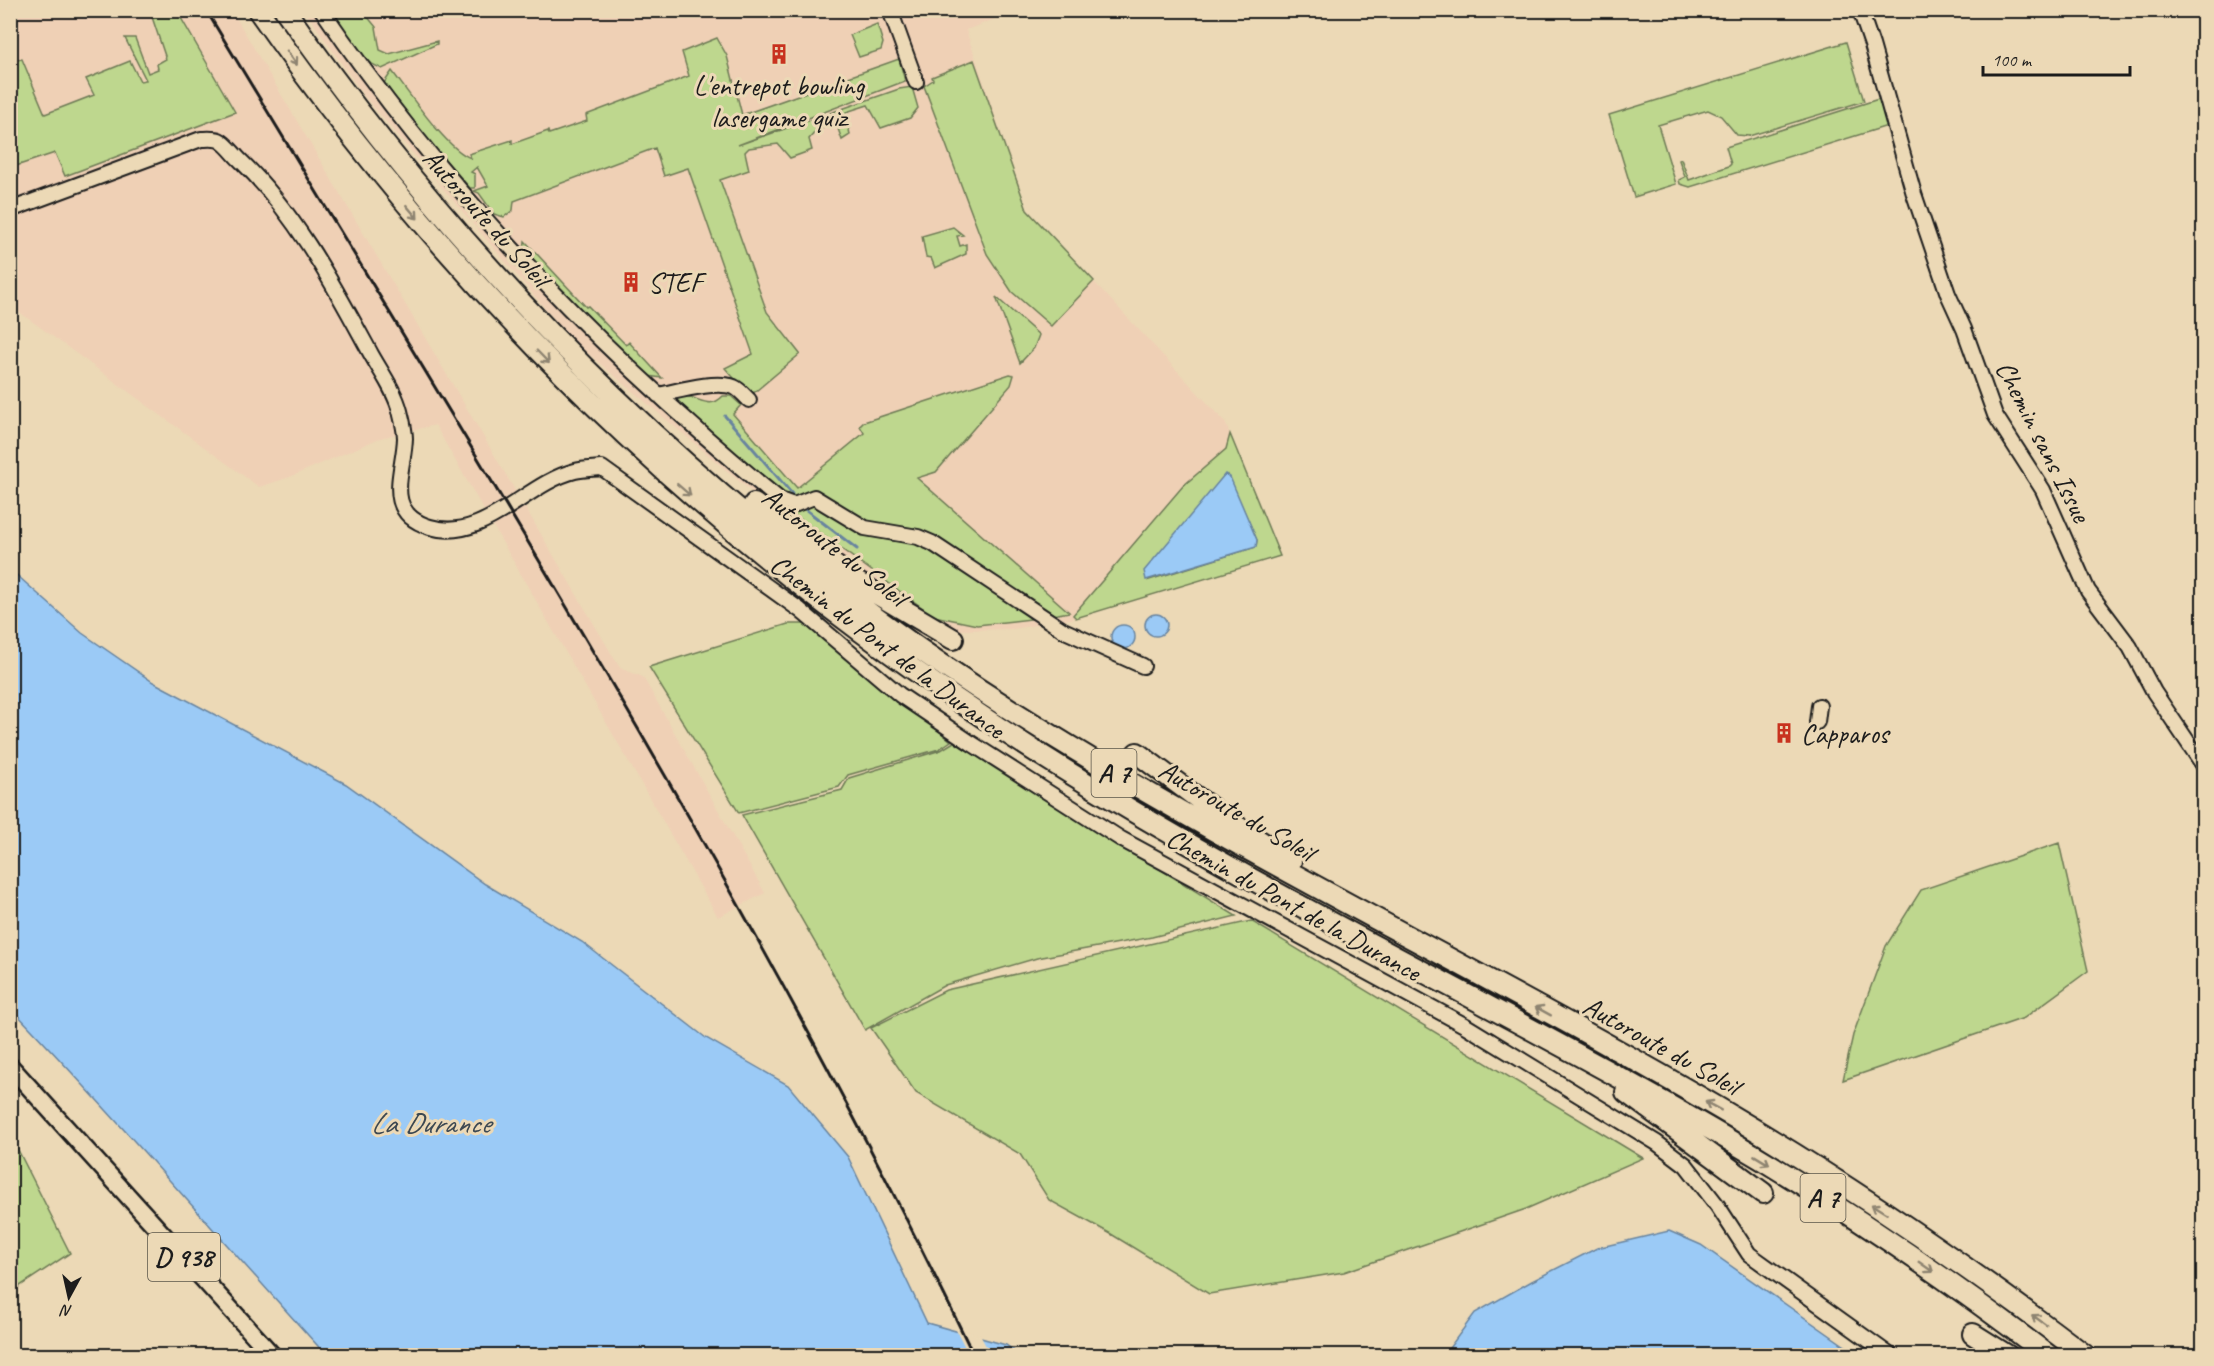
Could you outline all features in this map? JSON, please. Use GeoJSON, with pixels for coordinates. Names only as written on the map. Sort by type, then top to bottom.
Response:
{"type":"FeatureCollection","features":[{"type":"Feature","properties":{"kind":"highway","name":"Autoroute du Soleil"},"geometry":{"type":"LineString","coordinates":[[258,10],[363,153],[494,305],[548,362],[644,454],[785,575],[933,685],[1073,776],[1193,846],[1728,1139],[1806,1187],[1948,1282],[2049,1356]]}},
{"type":"Feature","properties":{"kind":"highway","name":"Autoroute du Soleil"},"geometry":{"type":"LineString","coordinates":[[285,10],[375,133],[479,255],[583,366],[680,457],[797,556],[950,669],[1054,737],[1209,830],[1737,1119],[1893,1218],[2086,1356]]}},
{"type":"Feature","properties":{"kind":"highway"},"geometry":{"type":"LineString","coordinates":[[583,366],[618,388],[767,514],[855,580],[952,639]]}},
{"type":"Feature","properties":{"kind":"highway"},"geometry":{"type":"LineString","coordinates":[[1137,753],[1227,820],[1401,934]]}},
{"type":"Feature","properties":{"kind":"highway"},"geometry":{"type":"LineString","coordinates":[[1584,1059],[1661,1120],[1763,1193]]}},
{"type":"Feature","properties":{"kind":"highway"},"geometry":{"type":"LineString","coordinates":[[1973,1334],[2008,1356]]}},
{"type":"Feature","properties":{"kind":"main road","name":"D 938"},"geometry":{"type":"LineString","coordinates":[[10,1066],[273,1356]]}},
{"type":"Feature","properties":{"kind":"street"},"geometry":{"type":"LineString","coordinates":[[322,10],[382,94],[487,219],[658,395],[730,459],[787,505],[794,505],[814,496],[865,528],[918,537],[932,543],[1063,630],[1143,666]]}},
{"type":"Feature","properties":{"kind":"street"},"geometry":{"type":"LineString","coordinates":[[890,10],[916,82]]}},
{"type":"Feature","properties":{"kind":"street","name":"Chemin sans Issue"},"geometry":{"type":"LineString","coordinates":[[1860,10],[1914,194],[1948,294],[1964,329],[1995,415],[2043,490],[2088,591],[2130,647],[2154,692],[2204,766]]}},
{"type":"Feature","properties":{"kind":"street","name":"Chemin du Pont de la Durance"},"geometry":{"type":"LineString","coordinates":[[10,210],[201,139],[219,140],[257,175],[294,224],[332,282],[384,377],[400,409],[405,437],[398,489],[400,501],[417,522],[440,530],[460,529],[484,520],[542,486],[574,471],[602,468],[800,610],[900,695],[1120,838],[1466,1026],[1657,1143],[1686,1165],[1717,1205],[1749,1254],[1891,1356]]}},
{"type":"Feature","properties":{"kind":"street"},"geometry":{"type":"LineString","coordinates":[[658,395],[706,386],[735,387],[749,400]]}},
{"type":"Feature","properties":{"kind":"street"},"geometry":{"type":"LineString","coordinates":[[1816,722],[1819,706]]}},
{"type":"Feature","properties":{"kind":"shaded area"},"geometry":{"type":"Polygon","coordinates":[[[11,11],[232,11],[620,668],[643,677],[765,893],[718,917],[435,425],[380,438],[290,477],[259,487],[11,306],[11,11]]]}},
{"type":"Feature","properties":{"kind":"shaded area"},"geometry":{"type":"Polygon","coordinates":[[[305,11],[1016,11],[966,30],[1027,210],[1225,422],[1280,556],[1076,618],[1013,629],[960,630],[932,622],[759,498],[572,340],[364,96],[305,11]]]}},
{"type":"Feature","properties":{"kind":"green space"},"geometry":{"type":"Polygon","coordinates":[[[150,11],[177,11],[235,112],[65,176],[55,153],[16,166],[11,153],[11,61],[22,59],[45,114],[94,95],[86,79],[130,61],[140,81],[146,80],[125,38],[135,38],[148,73],[158,69],[157,64],[166,59],[150,11]]]}},
{"type":"Feature","properties":{"kind":"green space"},"geometry":{"type":"Polygon","coordinates":[[[331,11],[363,11],[376,27],[380,50],[389,54],[437,41],[437,44],[382,69],[368,62],[331,11]]]}},
{"type":"Feature","properties":{"kind":"green space"},"geometry":{"type":"Polygon","coordinates":[[[877,24],[883,43],[881,50],[859,57],[850,35],[877,24]]]}},
{"type":"Feature","properties":{"kind":"green space"},"geometry":{"type":"Polygon","coordinates":[[[717,38],[727,56],[742,115],[899,59],[905,81],[738,145],[899,89],[912,87],[918,108],[910,118],[881,128],[868,105],[846,112],[850,135],[842,140],[836,123],[817,130],[809,139],[812,150],[790,158],[778,144],[749,148],[745,152],[749,170],[720,180],[767,312],[800,354],[750,396],[725,368],[753,354],[688,168],[664,176],[655,148],[514,201],[513,210],[504,217],[494,214],[479,193],[474,191],[488,186],[477,167],[471,172],[475,174],[475,188],[470,188],[421,132],[384,83],[392,71],[440,133],[471,158],[469,154],[512,140],[512,144],[548,131],[549,134],[587,121],[586,115],[689,76],[682,52],[717,38]]]}},
{"type":"Feature","properties":{"kind":"green space"},"geometry":{"type":"Polygon","coordinates":[[[1846,42],[1864,101],[1749,136],[1737,135],[1721,116],[1708,110],[1658,125],[1676,184],[1634,197],[1609,115],[1846,42]]]}},
{"type":"Feature","properties":{"kind":"green space"},"geometry":{"type":"Polygon","coordinates":[[[974,60],[1027,210],[1094,281],[1051,326],[1012,292],[987,254],[924,86],[933,80],[932,77],[974,60]]]}},
{"type":"Feature","properties":{"kind":"green space"},"geometry":{"type":"Polygon","coordinates":[[[1885,97],[1894,124],[1690,187],[1680,184],[1679,180],[1685,177],[1679,160],[1681,159],[1689,180],[1729,166],[1731,164],[1726,147],[1885,97]]]}},
{"type":"Feature","properties":{"kind":"green space"},"geometry":{"type":"Polygon","coordinates":[[[953,227],[963,235],[957,236],[960,246],[966,244],[966,254],[935,268],[931,258],[926,257],[922,236],[953,227]]]}},
{"type":"Feature","properties":{"kind":"green space"},"geometry":{"type":"Polygon","coordinates":[[[525,241],[586,307],[588,306],[626,345],[629,342],[662,378],[648,376],[524,253],[525,241]]]}},
{"type":"Feature","properties":{"kind":"green space"},"geometry":{"type":"Polygon","coordinates":[[[996,297],[1039,335],[1034,348],[1020,363],[996,297]]]}},
{"type":"Feature","properties":{"kind":"green space"},"geometry":{"type":"Polygon","coordinates":[[[1010,374],[1014,375],[1011,385],[936,472],[917,478],[1069,612],[1047,616],[936,543],[846,514],[836,502],[823,494],[803,494],[791,502],[670,400],[683,396],[709,403],[723,396],[731,396],[741,405],[733,414],[797,488],[864,433],[860,426],[864,422],[1010,374]]]}},
{"type":"Feature","properties":{"kind":"green space"},"geometry":{"type":"Polygon","coordinates":[[[1230,434],[1280,556],[1076,618],[1073,615],[1183,486],[1226,449],[1230,434]],[[1228,475],[1149,580],[1256,547],[1257,540],[1228,475]]]}},
{"type":"Feature","properties":{"kind":"green space"},"geometry":{"type":"Polygon","coordinates":[[[811,501],[907,536],[935,550],[978,577],[1031,619],[977,625],[934,616],[785,508],[811,501]]]}},
{"type":"Feature","properties":{"kind":"green space"},"geometry":{"type":"Polygon","coordinates":[[[788,624],[807,624],[951,741],[939,749],[848,775],[839,787],[739,813],[649,667],[788,624]]]}},
{"type":"Feature","properties":{"kind":"green space"},"geometry":{"type":"Polygon","coordinates":[[[954,742],[1236,916],[1152,937],[1037,958],[945,985],[865,1030],[742,815],[842,790],[849,778],[941,750],[954,742]]]}},
{"type":"Feature","properties":{"kind":"green space"},"geometry":{"type":"Polygon","coordinates":[[[2059,843],[2088,971],[2024,1018],[1843,1080],[1853,1035],[1886,946],[1921,890],[2059,843]]]}},
{"type":"Feature","properties":{"kind":"green space"},"geometry":{"type":"Polygon","coordinates":[[[1251,921],[1643,1158],[1526,1209],[1344,1272],[1209,1294],[1111,1234],[1049,1200],[1020,1154],[916,1093],[871,1028],[946,990],[1251,921]]]}},
{"type":"Feature","properties":{"kind":"green space"},"geometry":{"type":"Polygon","coordinates":[[[11,1136],[70,1253],[10,1292],[11,1136]]]}},
{"type":"Feature","properties":{"kind":"water"},"geometry":{"type":"Polygon","coordinates":[[[1225,474],[1230,477],[1257,540],[1256,547],[1146,580],[1144,571],[1225,474]]]}},
{"type":"Feature","properties":{"kind":"water","name":"La Durance"},"geometry":{"type":"Polygon","coordinates":[[[10,569],[82,633],[153,682],[346,784],[485,884],[582,942],[706,1038],[788,1085],[848,1157],[927,1323],[1006,1345],[1020,1355],[326,1355],[11,1008],[10,569]]]}},
{"type":"Feature","properties":{"kind":"water"},"geometry":{"type":"Polygon","coordinates":[[[1156,614],[1164,617],[1167,625],[1164,633],[1156,636],[1148,633],[1145,625],[1148,617],[1156,614]]]}},
{"type":"Feature","properties":{"kind":"water"},"geometry":{"type":"Polygon","coordinates":[[[1123,625],[1128,626],[1134,632],[1134,642],[1128,648],[1123,649],[1118,648],[1112,642],[1111,637],[1112,632],[1118,626],[1123,625]]]}},
{"type":"Feature","properties":{"kind":"water"},"geometry":{"type":"Polygon","coordinates":[[[1669,1231],[1701,1245],[1858,1355],[1444,1355],[1475,1313],[1532,1281],[1597,1248],[1669,1231]]]}},
{"type":"Feature","properties":{"kind":"pier"},"geometry":{"type":"Polygon","coordinates":[[[955,1328],[980,1335],[991,1355],[969,1355],[955,1328]]]}},
{"type":"Feature","properties":{"kind":"waterway"},"geometry":{"type":"LineString","coordinates":[[725,416],[792,494]]}},
{"type":"Feature","properties":{"kind":"waterway"},"geometry":{"type":"LineString","coordinates":[[805,509],[857,549]]}},
{"type":"Feature","properties":{"kind":"railway"},"geometry":{"type":"LineString","coordinates":[[206,10],[507,507],[703,842],[888,1182],[974,1356]]}},
{"type":"Feature","properties":{"kind":"place","name":"L'entrepot bowling lasergame quiz"},"geometry":{"type":"Point","coordinates":[779,54]}},
{"type":"Feature","properties":{"kind":"place","name":"STEF"},"geometry":{"type":"Point","coordinates":[631,282]}},
{"type":"Feature","properties":{"kind":"place","name":"Capparos"},"geometry":{"type":"Point","coordinates":[1784,733]}}]}
